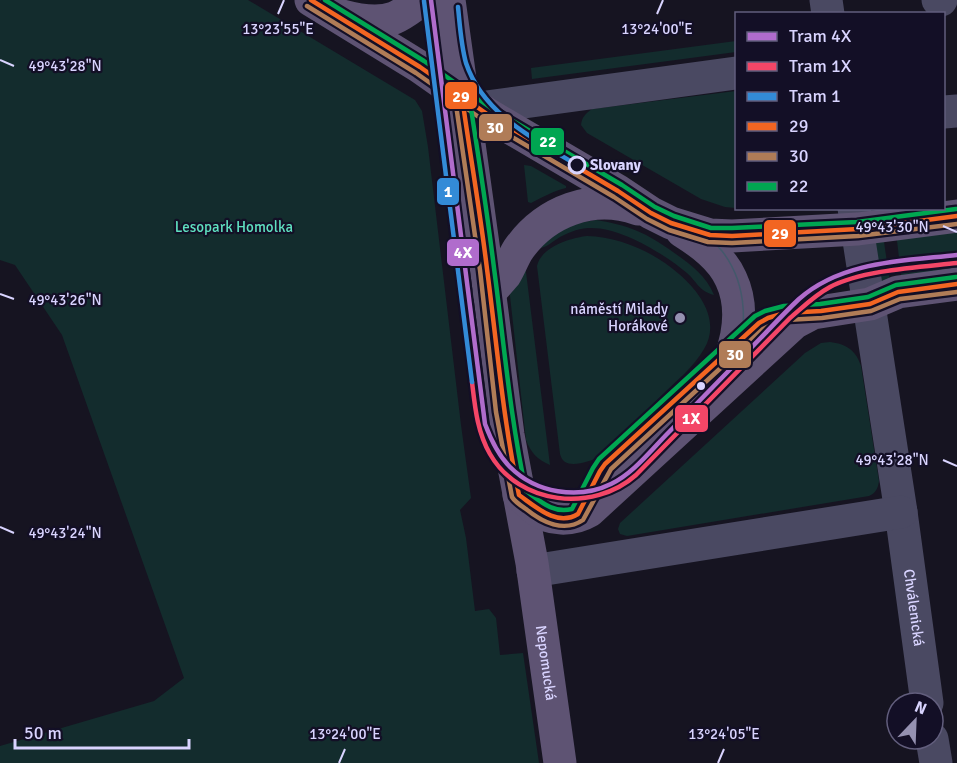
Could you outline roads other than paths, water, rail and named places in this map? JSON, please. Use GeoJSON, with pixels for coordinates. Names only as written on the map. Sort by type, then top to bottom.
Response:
{"type":"FeatureCollection","features":[{"type":"Feature","properties":{"kind":"main road"},"geometry":{"type":"LineString","coordinates":[[316,3],[337,14],[356,20],[386,20],[400,15],[422,0]]}},
{"type":"Feature","properties":{"kind":"main road"},"geometry":{"type":"LineString","coordinates":[[448,0],[470,103],[489,293],[508,435],[532,567]]}},
{"type":"Feature","properties":{"kind":"main road"},"geometry":{"type":"LineString","coordinates":[[316,3],[420,67],[470,103],[618,190],[694,238],[717,259],[731,278],[736,295],[738,323],[729,362],[706,404]]}},
{"type":"Feature","properties":{"kind":"main road"},"geometry":{"type":"LineString","coordinates":[[489,293],[505,274],[519,249],[537,230],[565,211],[593,203],[630,206],[710,235],[732,236],[856,219],[957,216]]}},
{"type":"Feature","properties":{"kind":"main road"},"geometry":{"type":"LineString","coordinates":[[532,567],[536,547],[546,533],[557,524],[590,511],[804,317],[821,311],[870,304],[898,292],[957,284]]}},
{"type":"Feature","properties":{"kind":"main road"},"geometry":{"type":"LineString","coordinates":[[519,495],[534,508],[547,515],[557,518],[574,517]]}},
{"type":"Feature","properties":{"kind":"main road","name":"Nepomucká"},"geometry":{"type":"LineString","coordinates":[[532,567],[560,763]]}},
{"type":"Feature","properties":{"kind":"street"},"geometry":{"type":"LineString","coordinates":[[470,103],[735,73]]}},
{"type":"Feature","properties":{"kind":"street"},"geometry":{"type":"LineString","coordinates":[[532,567],[901,512],[856,219]]}},
{"type":"Feature","properties":{"kind":"street","name":"Chválenická"},"geometry":{"type":"LineString","coordinates":[[901,512],[925,691]]}},
{"type":"Feature","properties":{"kind":"tram line","name":"4X"},"geometry":{"type":"LineString","coordinates":[[431,0],[485,424],[495,447],[506,462],[520,476],[532,483],[558,491],[585,492],[611,484],[627,474],[792,305],[816,286],[834,277],[874,265],[957,255]]}},
{"type":"Feature","properties":{"kind":"tram line","name":"1"},"geometry":{"type":"LineString","coordinates":[[424,1],[472,382]]}},
{"type":"Feature","properties":{"kind":"tram line","name":"1"},"geometry":{"type":"LineString","coordinates":[[458,7],[466,63],[484,97],[497,111],[527,135],[577,165]]}},
{"type":"Feature","properties":{"kind":"tram line"},"geometry":{"type":"LineString","coordinates":[[690,224],[722,251],[737,278],[741,293],[743,308],[741,339],[729,368],[714,386]]}},
{"type":"Feature","properties":{"kind":"tram line","name":"1X"},"geometry":{"type":"LineString","coordinates":[[472,382],[482,437],[490,454],[503,471],[519,484],[538,493],[558,498],[579,499],[599,495],[619,487],[636,475],[790,318],[825,290],[843,281],[875,273],[957,263]]}},
{"type":"Feature","properties":{"kind":"place","name":"Slovany"},"geometry":{"type":"Point","coordinates":[577,165]}},
{"type":"Feature","properties":{"kind":"place","name":"náměstí Milady Horákové"},"geometry":{"type":"Point","coordinates":[680,318]}},
{"type":"Feature","properties":{"kind":"park label","name":"Lesopark Homolka"},"geometry":{"type":"Point","coordinates":[234,227]}}]}
